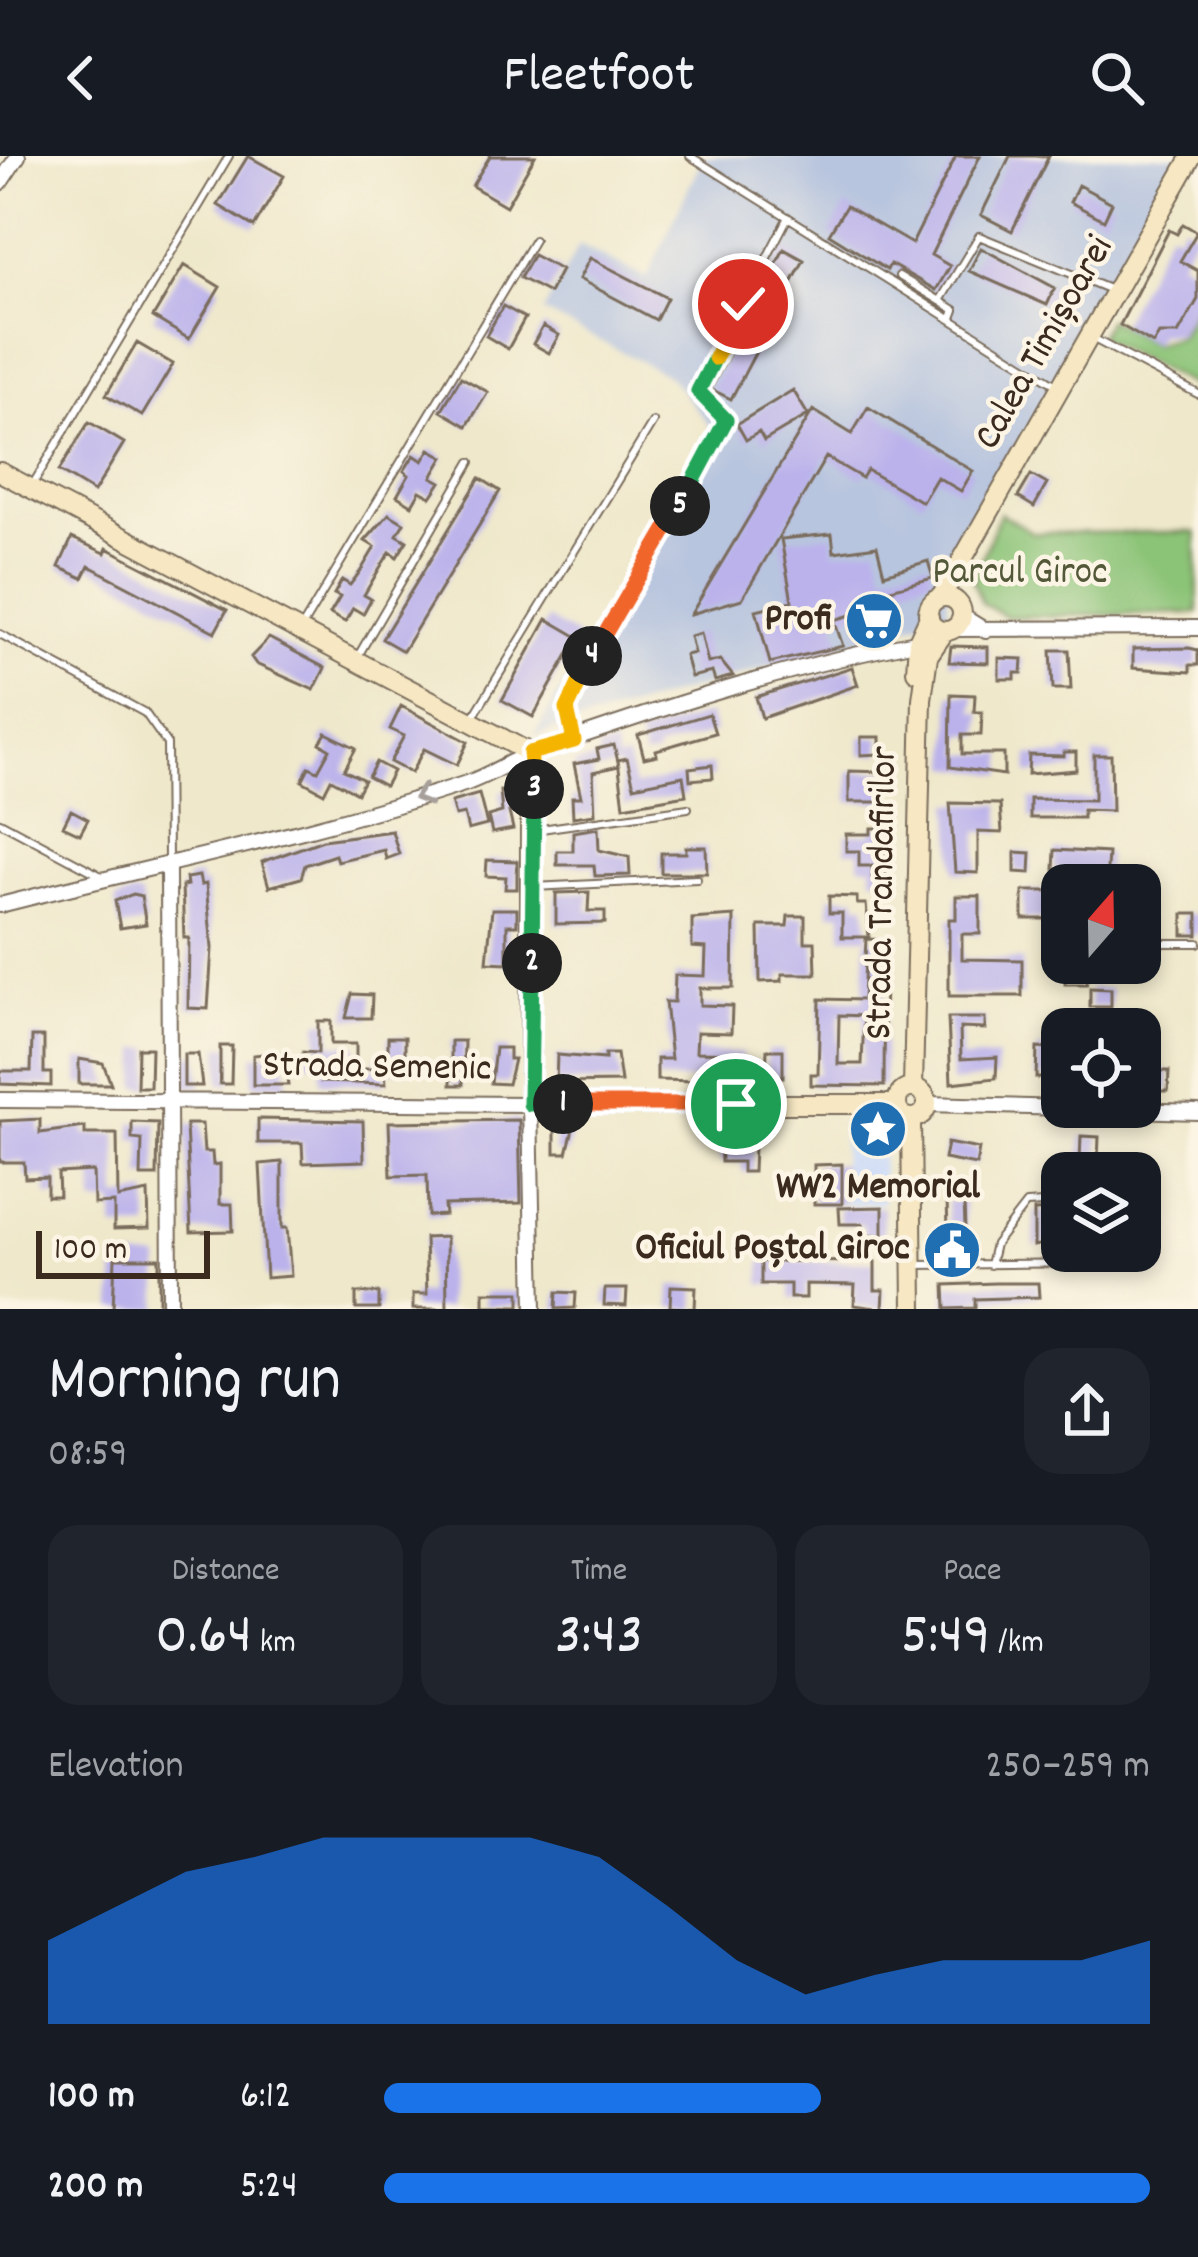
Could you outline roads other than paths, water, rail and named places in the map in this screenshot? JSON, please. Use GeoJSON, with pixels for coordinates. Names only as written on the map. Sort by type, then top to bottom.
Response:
{"type":"FeatureCollection","features":[{"type":"Feature","properties":{"kind":"street"},"geometry":{"type":"LineString","coordinates":[[0,183],[11,158]]}},
{"type":"Feature","properties":{"kind":"street","name":"Calea Timișoarei"},"geometry":{"type":"LineString","coordinates":[[944,617],[960,566],[1186,158]]}},
{"type":"Feature","properties":{"kind":"street"},"geometry":{"type":"LineString","coordinates":[[0,472],[530,753]]}},
{"type":"Feature","properties":{"kind":"street"},"geometry":{"type":"LineString","coordinates":[[944,617],[986,631],[1198,628]]}},
{"type":"Feature","properties":{"kind":"street","name":"Strada Trandafirilor"},"geometry":{"type":"LineString","coordinates":[[922,699],[911,642],[944,617]]}},
{"type":"Feature","properties":{"kind":"street","name":"Strada Trandafirilor"},"geometry":{"type":"LineString","coordinates":[[913,1088],[922,699],[928,656],[944,617]]}},
{"type":"Feature","properties":{"kind":"street"},"geometry":{"type":"LineString","coordinates":[[0,905],[168,868],[469,782],[530,753],[911,642]]}},
{"type":"Feature","properties":{"kind":"street"},"geometry":{"type":"LineString","coordinates":[[530,753],[534,1309]]}},
{"type":"Feature","properties":{"kind":"street"},"geometry":{"type":"LineString","coordinates":[[168,868],[170,1309]]}},
{"type":"Feature","properties":{"kind":"street"},"geometry":{"type":"LineString","coordinates":[[913,1309],[904,1090],[922,1092],[928,1105]]}},
{"type":"Feature","properties":{"kind":"street","name":"Strada Semenic"},"geometry":{"type":"LineString","coordinates":[[0,1100],[904,1111]]}},
{"type":"Feature","properties":{"kind":"street"},"geometry":{"type":"LineString","coordinates":[[904,1111],[928,1105],[1198,1112]]}},
{"type":"Feature","properties":{"kind":"lane"},"geometry":{"type":"LineString","coordinates":[[31,488],[230,156]]}},
{"type":"Feature","properties":{"kind":"lane"},"geometry":{"type":"LineString","coordinates":[[690,156],[1059,387]]}},
{"type":"Feature","properties":{"kind":"lane"},"geometry":{"type":"LineString","coordinates":[[574,741],[567,709],[571,692],[718,442],[726,420],[698,391],[788,217]]}},
{"type":"Feature","properties":{"kind":"lane"},"geometry":{"type":"LineString","coordinates":[[940,301],[979,236],[1114,292]]}},
{"type":"Feature","properties":{"kind":"lane"},"geometry":{"type":"LineString","coordinates":[[301,630],[534,240]]}},
{"type":"Feature","properties":{"kind":"lane"},"geometry":{"type":"LineString","coordinates":[[899,276],[955,310],[952,319]]}},
{"type":"Feature","properties":{"kind":"lane"},"geometry":{"type":"LineString","coordinates":[[1088,337],[1198,394]]}},
{"type":"Feature","properties":{"kind":"lane"},"geometry":{"type":"LineString","coordinates":[[470,722],[653,422]]}},
{"type":"Feature","properties":{"kind":"lane"},"geometry":{"type":"LineString","coordinates":[[356,659],[471,462]]}},
{"type":"Feature","properties":{"kind":"lane"},"geometry":{"type":"LineString","coordinates":[[0,634],[145,713],[160,727],[167,744],[168,868]]}},
{"type":"Feature","properties":{"kind":"lane"},"geometry":{"type":"LineString","coordinates":[[533,830],[688,808]]}},
{"type":"Feature","properties":{"kind":"lane"},"geometry":{"type":"LineString","coordinates":[[0,822],[106,878]]}},
{"type":"Feature","properties":{"kind":"lane"},"geometry":{"type":"LineString","coordinates":[[533,887],[698,879]]}},
{"type":"Feature","properties":{"kind":"lane"},"geometry":{"type":"LineString","coordinates":[[1161,943],[1198,943]]}},
{"type":"Feature","properties":{"kind":"lane"},"geometry":{"type":"LineString","coordinates":[[991,1265],[995,1244],[1026,1204],[1041,1203]]}},
{"type":"Feature","properties":{"kind":"lane"},"geometry":{"type":"LineString","coordinates":[[913,1265],[1041,1264]]}},
{"type":"Feature","properties":{"kind":"place","name":"Profi"},"geometry":{"type":"Point","coordinates":[874,621]}},
{"type":"Feature","properties":{"kind":"place","name":"WW2 Memorial"},"geometry":{"type":"Point","coordinates":[878,1129]}},
{"type":"Feature","properties":{"kind":"place","name":"Oficiul Poștal Giroc"},"geometry":{"type":"Point","coordinates":[952,1250]}},
{"type":"Feature","properties":{"kind":"park label","name":"Parcul Giroc"},"geometry":{"type":"Point","coordinates":[1020,574]}}]}
